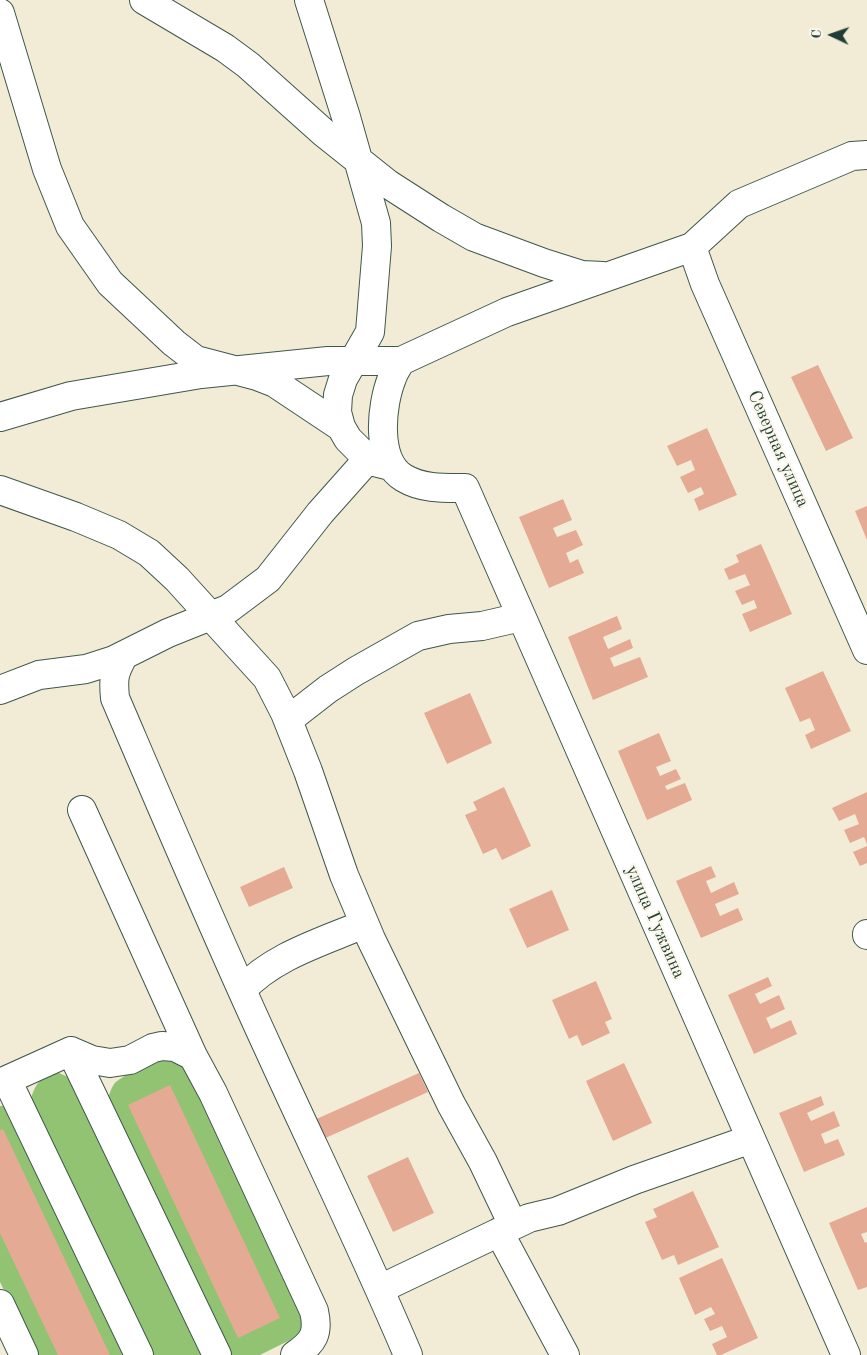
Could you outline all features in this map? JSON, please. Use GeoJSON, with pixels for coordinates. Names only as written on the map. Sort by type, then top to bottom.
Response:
{"type":"FeatureCollection","features":[{"type":"Feature","properties":{"kind":"street"},"geometry":{"type":"LineString","coordinates":[[144,0],[225,48],[248,65],[324,133],[388,184],[474,238],[582,275],[608,276]]}},
{"type":"Feature","properties":{"kind":"street"},"geometry":{"type":"LineString","coordinates":[[309,0],[376,223],[377,246],[370,332],[343,379],[338,395],[337,412],[341,427],[348,439],[381,457]]}},
{"type":"Feature","properties":{"kind":"street"},"geometry":{"type":"LineString","coordinates":[[0,13],[47,169],[70,226],[110,283],[174,343],[196,360],[257,376],[275,383],[341,427]]}},
{"type":"Feature","properties":{"kind":"street"},"geometry":{"type":"LineString","coordinates":[[0,417],[70,396],[202,374],[328,361],[401,361],[507,312],[692,247],[739,204],[852,156],[867,156]]}},
{"type":"Feature","properties":{"kind":"street","name":"Северная улица"},"geometry":{"type":"LineString","coordinates":[[692,247],[705,284],[867,650]]}},
{"type":"Feature","properties":{"kind":"street"},"geometry":{"type":"LineString","coordinates":[[0,690],[39,675],[86,669],[124,655],[168,633],[228,609],[268,579],[320,513],[381,457],[388,390],[392,377],[401,361]]}},
{"type":"Feature","properties":{"kind":"street","name":"улица Гужвина"},"geometry":{"type":"LineString","coordinates":[[381,457],[404,478],[437,488],[464,488],[846,1355]]}},
{"type":"Feature","properties":{"kind":"street"},"geometry":{"type":"LineString","coordinates":[[0,490],[119,535],[149,553],[177,579],[267,678],[288,720],[344,875],[364,924],[451,1104],[483,1162],[506,1229],[565,1355]]}},
{"type":"Feature","properties":{"kind":"street"},"geometry":{"type":"LineString","coordinates":[[288,720],[328,689],[418,636],[450,629],[482,626],[521,617]]}},
{"type":"Feature","properties":{"kind":"street"},"geometry":{"type":"LineString","coordinates":[[124,655],[114,673],[115,698],[242,990],[334,1195],[380,1289],[408,1355]]}},
{"type":"Feature","properties":{"kind":"street"},"geometry":{"type":"LineString","coordinates":[[61,671],[88,676],[105,687],[115,698]]}},
{"type":"Feature","properties":{"kind":"street"},"geometry":{"type":"LineString","coordinates":[[82,810],[193,1056],[213,1093],[314,1311],[317,1325],[314,1336],[307,1347],[295,1355]]}},
{"type":"Feature","properties":{"kind":"street"},"geometry":{"type":"LineString","coordinates":[[242,990],[261,972],[276,962],[364,924]]}},
{"type":"Feature","properties":{"kind":"street"},"geometry":{"type":"LineString","coordinates":[[138,1355],[3,1082],[71,1051],[92,1060],[110,1063],[130,1060],[153,1048],[162,1046],[175,1047],[193,1056]]}},
{"type":"Feature","properties":{"kind":"street"},"geometry":{"type":"LineString","coordinates":[[71,1051],[217,1355]]}},
{"type":"Feature","properties":{"kind":"street"},"geometry":{"type":"LineString","coordinates":[[380,1289],[529,1218],[558,1211],[634,1180],[751,1139]]}},
{"type":"Feature","properties":{"kind":"street"},"geometry":{"type":"LineString","coordinates":[[0,1304],[24,1355]]}},
{"type":"Feature","properties":{"kind":"green space"},"geometry":{"type":"Polygon","coordinates":[[[168,1060],[180,1065],[189,1074],[304,1309],[303,1328],[296,1337],[260,1355],[225,1355],[107,1102],[114,1084],[118,1080],[155,1063],[168,1060]]]}},
{"type":"Feature","properties":{"kind":"green space"},"geometry":{"type":"Polygon","coordinates":[[[59,1073],[77,1081],[208,1355],[146,1355],[30,1102],[36,1085],[43,1078],[59,1073]]]}},
{"type":"Feature","properties":{"kind":"green space"},"geometry":{"type":"Polygon","coordinates":[[[0,1106],[4,1106],[12,1111],[134,1355],[35,1355],[0,1282],[0,1106]]]}},
{"type":"Feature","properties":{"kind":"building"},"geometry":{"type":"Polygon","coordinates":[[[818,365],[853,438],[826,451],[791,377],[818,365]]]}},
{"type":"Feature","properties":{"kind":"building"},"geometry":{"type":"Polygon","coordinates":[[[707,428],[737,495],[699,511],[694,499],[704,494],[701,487],[688,493],[680,477],[695,470],[691,460],[677,466],[667,446],[707,428]]]}},
{"type":"Feature","properties":{"kind":"building"},"geometry":{"type":"Polygon","coordinates":[[[563,499],[572,520],[553,528],[557,537],[576,530],[583,545],[566,553],[570,563],[578,559],[584,573],[549,588],[519,517],[563,499]]]}},
{"type":"Feature","properties":{"kind":"building"},"geometry":{"type":"Polygon","coordinates":[[[867,506],[867,540],[855,511],[867,506]]]}},
{"type":"Feature","properties":{"kind":"building"},"geometry":{"type":"Polygon","coordinates":[[[761,544],[792,614],[750,632],[742,614],[757,608],[754,600],[742,605],[735,591],[750,585],[745,574],[729,580],[724,569],[739,562],[736,555],[761,544]]]}},
{"type":"Feature","properties":{"kind":"building"},"geometry":{"type":"Polygon","coordinates":[[[617,616],[622,629],[603,637],[608,649],[630,639],[633,648],[610,658],[614,667],[640,657],[648,677],[593,700],[568,637],[617,616]]]}},
{"type":"Feature","properties":{"kind":"building"},"geometry":{"type":"Polygon","coordinates":[[[823,671],[851,731],[811,749],[805,735],[815,730],[810,718],[800,722],[785,688],[823,671]]]}},
{"type":"Feature","properties":{"kind":"building"},"geometry":{"type":"Polygon","coordinates":[[[470,693],[492,743],[447,764],[424,713],[470,693]]]}},
{"type":"Feature","properties":{"kind":"building"},"geometry":{"type":"Polygon","coordinates":[[[659,733],[671,761],[656,767],[660,776],[676,769],[681,779],[665,786],[667,790],[685,783],[692,800],[647,820],[618,751],[659,733]]]}},
{"type":"Feature","properties":{"kind":"building"},"geometry":{"type":"Polygon","coordinates":[[[504,787],[531,846],[502,860],[496,848],[483,854],[465,815],[477,810],[473,802],[504,787]]]}},
{"type":"Feature","properties":{"kind":"building"},"geometry":{"type":"Polygon","coordinates":[[[867,792],[867,844],[864,837],[850,843],[844,830],[859,824],[855,814],[839,821],[832,808],[867,792]]]}},
{"type":"Feature","properties":{"kind":"building"},"geometry":{"type":"Polygon","coordinates":[[[867,846],[867,863],[860,866],[853,852],[867,846]]]}},
{"type":"Feature","properties":{"kind":"building"},"geometry":{"type":"Polygon","coordinates":[[[711,866],[716,877],[706,881],[711,893],[734,882],[739,894],[715,904],[720,916],[738,908],[743,920],[701,938],[676,881],[711,866]]]}},
{"type":"Feature","properties":{"kind":"building"},"geometry":{"type":"Polygon","coordinates":[[[284,867],[293,888],[249,907],[240,887],[284,867]]]}},
{"type":"Feature","properties":{"kind":"building"},"geometry":{"type":"Polygon","coordinates":[[[552,890],[569,930],[527,948],[509,909],[552,890]]]}},
{"type":"Feature","properties":{"kind":"building"},"geometry":{"type":"Polygon","coordinates":[[[768,977],[772,986],[755,994],[760,1004],[779,995],[785,1009],[766,1018],[771,1029],[791,1020],[797,1034],[754,1054],[728,995],[768,977]]]}},
{"type":"Feature","properties":{"kind":"building"},"geometry":{"type":"Polygon","coordinates":[[[596,981],[612,1019],[605,1022],[610,1033],[582,1046],[577,1035],[569,1039],[552,1000],[596,981]]]}},
{"type":"Feature","properties":{"kind":"building"},"geometry":{"type":"Polygon","coordinates":[[[624,1063],[652,1123],[613,1141],[586,1081],[624,1063]]]}},
{"type":"Feature","properties":{"kind":"building"},"geometry":{"type":"Polygon","coordinates":[[[419,1073],[428,1092],[321,1140],[312,1121],[419,1073]]]}},
{"type":"Feature","properties":{"kind":"building"},"geometry":{"type":"Polygon","coordinates":[[[170,1085],[280,1318],[238,1338],[128,1105],[170,1085]]]}},
{"type":"Feature","properties":{"kind":"building"},"geometry":{"type":"Polygon","coordinates":[[[821,1096],[824,1105],[807,1113],[811,1121],[834,1111],[840,1126],[821,1134],[825,1144],[838,1139],[845,1155],[804,1172],[779,1113],[821,1096]]]}},
{"type":"Feature","properties":{"kind":"building"},"geometry":{"type":"Polygon","coordinates":[[[3,1129],[110,1355],[58,1355],[0,1233],[0,1130],[3,1129]]]}},
{"type":"Feature","properties":{"kind":"building"},"geometry":{"type":"Polygon","coordinates":[[[408,1157],[434,1213],[393,1232],[367,1176],[408,1157]]]}},
{"type":"Feature","properties":{"kind":"building"},"geometry":{"type":"Polygon","coordinates":[[[693,1191],[719,1247],[678,1265],[674,1255],[662,1260],[645,1222],[657,1217],[653,1209],[693,1191]]]}},
{"type":"Feature","properties":{"kind":"building"},"geometry":{"type":"Polygon","coordinates":[[[867,1207],[867,1232],[861,1234],[865,1243],[867,1242],[867,1287],[858,1290],[829,1223],[867,1207]]]}},
{"type":"Feature","properties":{"kind":"building"},"geometry":{"type":"Polygon","coordinates":[[[722,1258],[758,1338],[721,1355],[717,1355],[712,1344],[727,1337],[722,1326],[710,1331],[704,1319],[715,1314],[711,1307],[695,1315],[679,1278],[722,1258]]]}}]}
